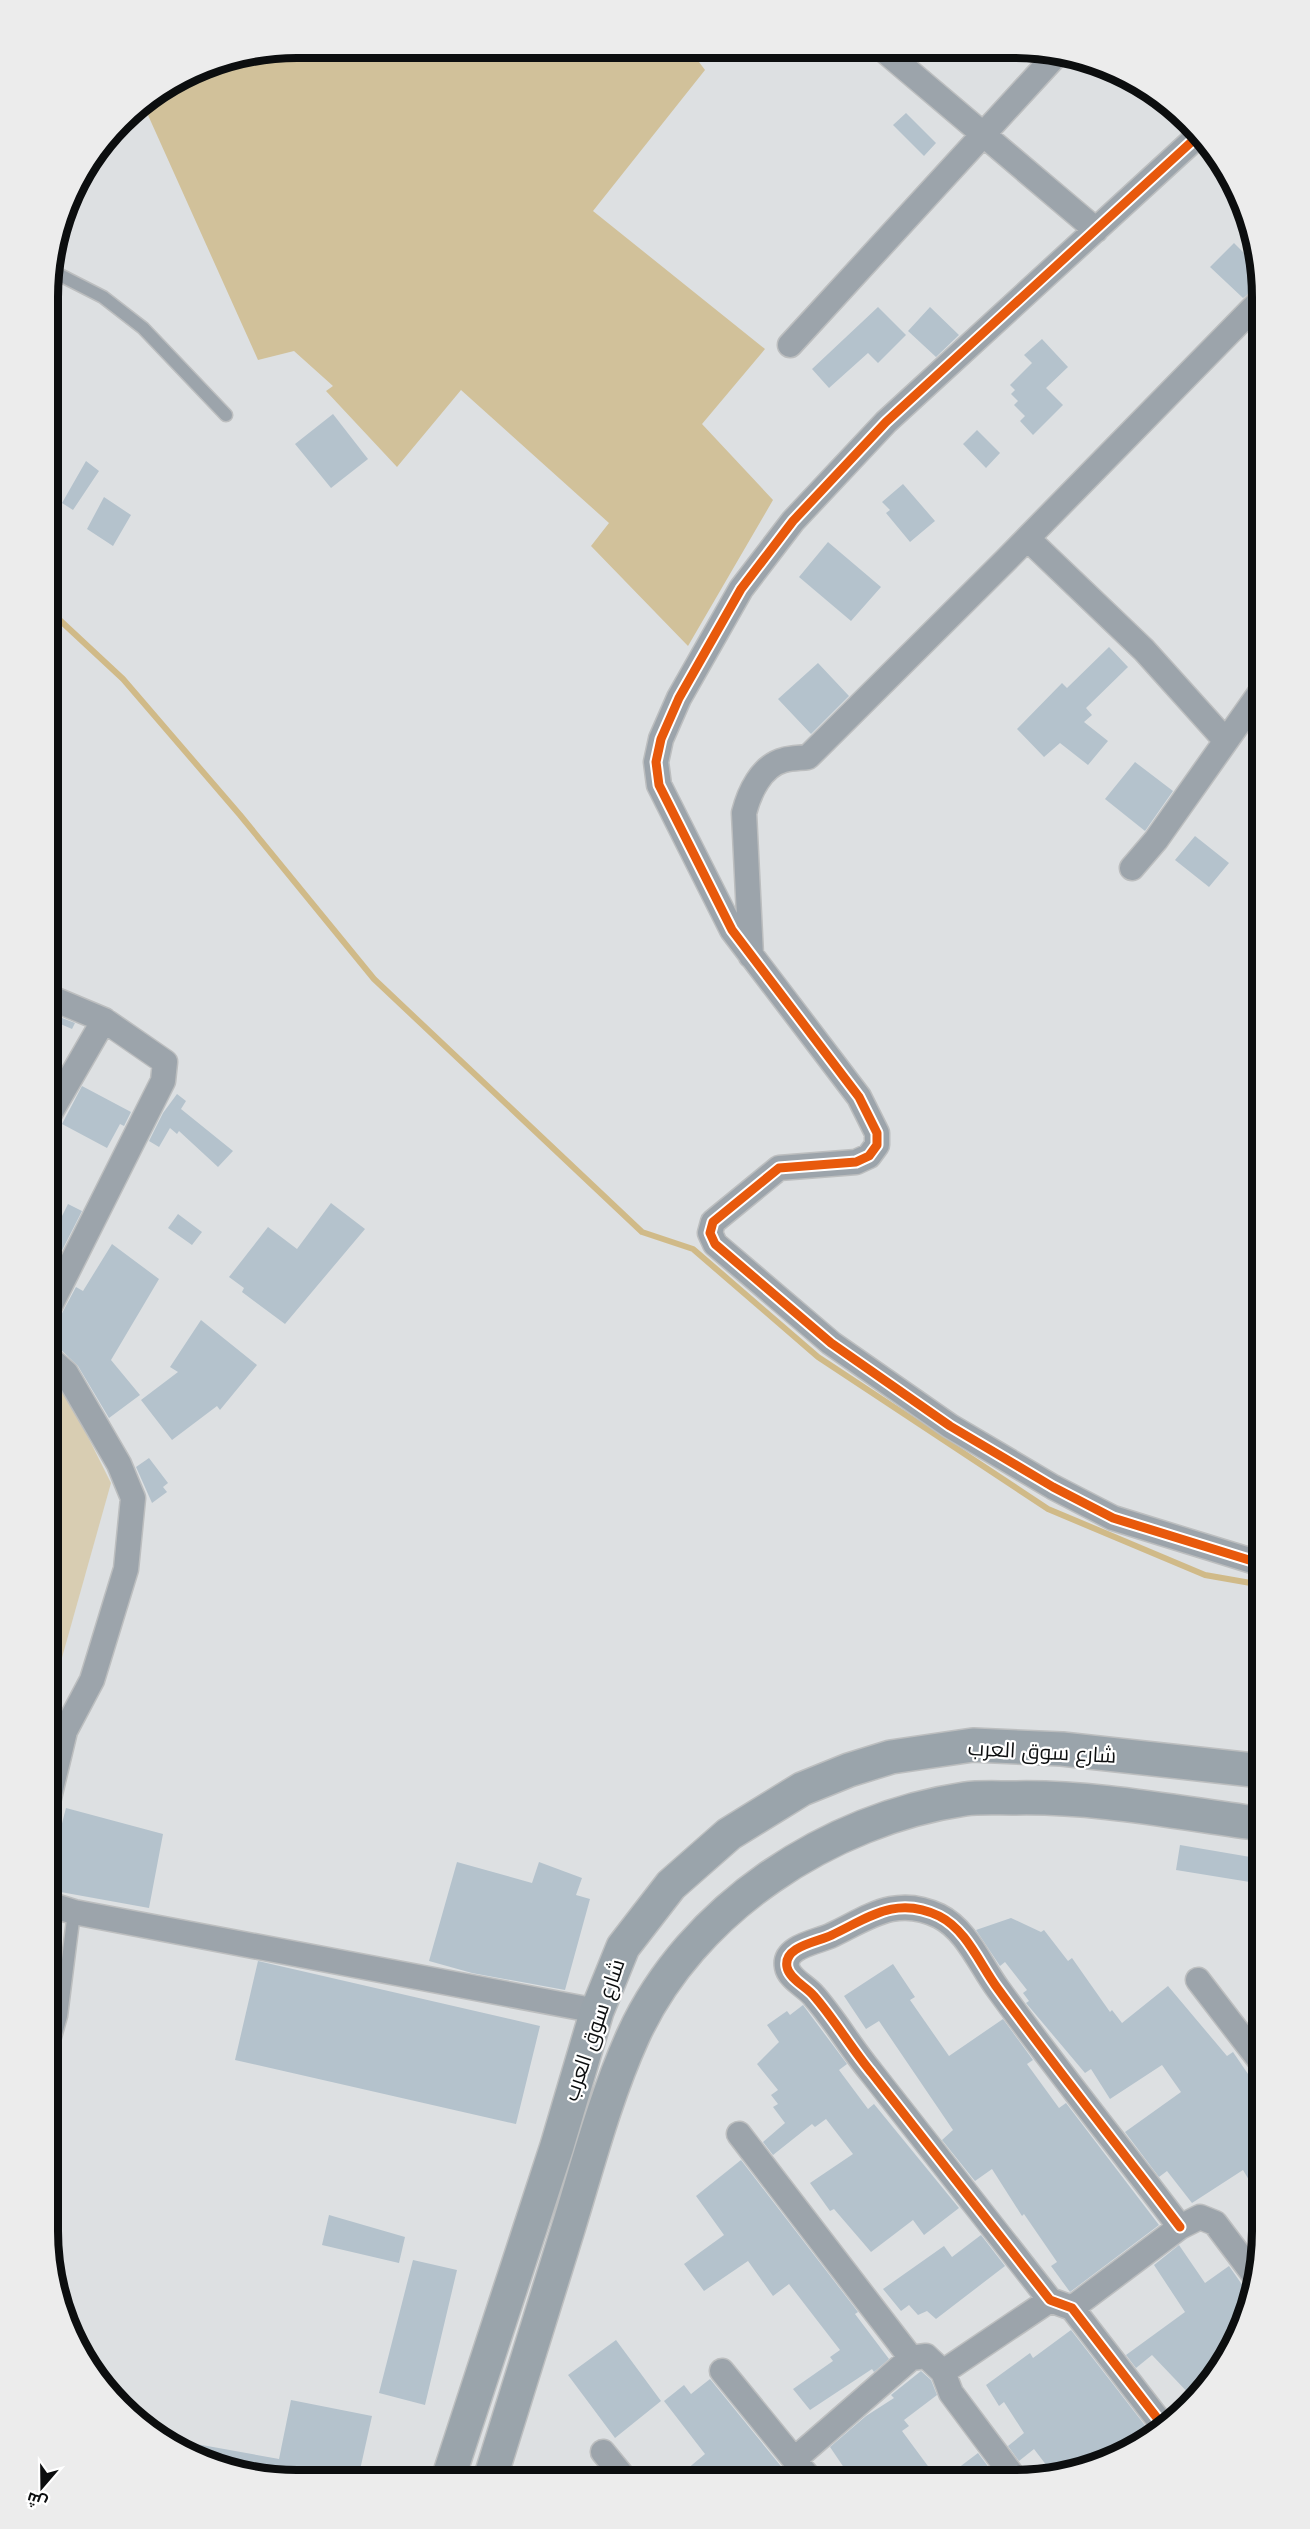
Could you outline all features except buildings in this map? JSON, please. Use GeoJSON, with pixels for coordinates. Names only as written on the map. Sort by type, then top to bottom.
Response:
{"type":"FeatureCollection","features":[{"type":"Feature","properties":{"kind":"main road","name":"شارع سوق العرب"},"geometry":{"type":"LineString","coordinates":[[451,2470],[557,2146],[597,2011],[623,1947],[671,1886],[729,1834],[802,1789],[849,1770],[891,1757],[973,1745],[1062,1749],[1252,1770]]}},
{"type":"Feature","properties":{"kind":"main road"},"geometry":{"type":"LineString","coordinates":[[493,2470],[604,2112],[634,2035],[672,1972],[731,1906],[808,1851],[844,1833],[877,1820],[966,1799],[1059,1797],[1252,1823]]}},
{"type":"Feature","properties":{"kind":"street"},"geometry":{"type":"LineString","coordinates":[[894,59],[1096,230]]}},
{"type":"Feature","properties":{"kind":"street"},"geometry":{"type":"LineString","coordinates":[[790,345],[982,132],[1050,62]]}},
{"type":"Feature","properties":{"kind":"street"},"geometry":{"type":"LineString","coordinates":[[1193,141],[886,422],[793,520],[741,589],[679,699],[661,739],[656,762],[659,785],[732,930],[858,1097],[877,1133],[877,1145],[869,1156],[856,1162],[778,1168],[713,1222],[710,1233],[715,1244],[831,1343],[951,1426],[1053,1487],[1113,1518],[1252,1561]]}},
{"type":"Feature","properties":{"kind":"street"},"geometry":{"type":"LineString","coordinates":[[751,956],[744,813],[748,794],[760,777],[782,760],[808,757],[1028,539],[1252,309]]}},
{"type":"Feature","properties":{"kind":"street"},"geometry":{"type":"LineString","coordinates":[[1028,539],[1144,650],[1226,741]]}},
{"type":"Feature","properties":{"kind":"street"},"geometry":{"type":"LineString","coordinates":[[1132,868],[1156,840],[1252,704]]}},
{"type":"Feature","properties":{"kind":"street"},"geometry":{"type":"LineString","coordinates":[[58,1002],[104,1020],[165,1062],[163,1081],[58,1290]]}},
{"type":"Feature","properties":{"kind":"street"},"geometry":{"type":"LineString","coordinates":[[58,1099],[104,1020]]}},
{"type":"Feature","properties":{"kind":"street"},"geometry":{"type":"LineString","coordinates":[[58,1366],[66,1373],[119,1464],[133,1498],[126,1569],[92,1680],[64,1731],[58,1758]]}},
{"type":"Feature","properties":{"kind":"street"},"geometry":{"type":"LineString","coordinates":[[58,1907],[74,1912],[597,2011]]}},
{"type":"Feature","properties":{"kind":"street"},"geometry":{"type":"LineString","coordinates":[[1159,2421],[848,2044],[814,1996],[789,1973],[786,1965],[789,1955],[802,1946],[831,1936],[859,1919],[894,1907],[914,1908],[938,1916],[949,1923],[958,1930],[996,1987],[1180,2227]]}},
{"type":"Feature","properties":{"kind":"street"},"geometry":{"type":"LineString","coordinates":[[1198,1980],[1252,2049]]}},
{"type":"Feature","properties":{"kind":"street"},"geometry":{"type":"LineString","coordinates":[[739,2134],[911,2358]]}},
{"type":"Feature","properties":{"kind":"street"},"geometry":{"type":"LineString","coordinates":[[943,2372],[1061,2304],[1180,2227],[1200,2217],[1215,2223],[1248,2267]]}},
{"type":"Feature","properties":{"kind":"street"},"geometry":{"type":"LineString","coordinates":[[795,2459],[911,2358],[926,2356],[943,2372],[951,2393],[1009,2470]]}},
{"type":"Feature","properties":{"kind":"street"},"geometry":{"type":"LineString","coordinates":[[722,2371],[803,2470]]}},
{"type":"Feature","properties":{"kind":"street"},"geometry":{"type":"LineString","coordinates":[[603,2452],[618,2470]]}},
{"type":"Feature","properties":{"kind":"lane"},"geometry":{"type":"LineString","coordinates":[[60,275],[103,297],[143,327],[226,415]]}},
{"type":"Feature","properties":{"kind":"lane"},"geometry":{"type":"LineString","coordinates":[[58,2027],[74,1912]]}},
{"type":"Feature","properties":{"kind":"shaded area"},"geometry":{"type":"Polygon","coordinates":[[[281,59],[697,59],[705,70],[593,211],[765,349],[702,424],[773,500],[688,646],[591,546],[609,523],[461,390],[397,467],[326,391],[333,386],[294,351],[258,360],[147,112],[178,90],[220,71],[251,63],[281,59]]]}},
{"type":"Feature","properties":{"kind":"shaded area"},"geometry":{"type":"Polygon","coordinates":[[[58,1379],[111,1483],[58,1672],[58,1379]]]}},
{"type":"Feature","properties":{"kind":"waterway"},"geometry":{"type":"LineString","coordinates":[[58,618],[123,679],[240,815],[374,979],[642,1232],[693,1249],[818,1357],[1048,1509],[1205,1575],[1252,1583]]}},
{"type":"Feature","properties":{"kind":"cycle path"},"geometry":{"type":"LineString","coordinates":[[1193,141],[886,422],[793,521],[741,589],[679,698],[661,739],[656,762],[659,785],[732,930],[859,1097],[877,1133],[877,1145],[869,1156],[856,1162],[779,1168],[713,1222],[710,1233],[715,1244],[831,1343],[950,1426],[1053,1487],[1113,1518],[1252,1561]]}},
{"type":"Feature","properties":{"kind":"cycle path"},"geometry":{"type":"LineString","coordinates":[[1159,2420],[1072,2308],[1050,2300],[864,2063],[822,2005],[791,1975],[787,1967],[790,1954],[796,1949],[832,1935],[870,1916],[896,1908],[924,1910],[949,1922],[965,1939],[991,1980],[1020,2019],[1180,2227]]}}]}
